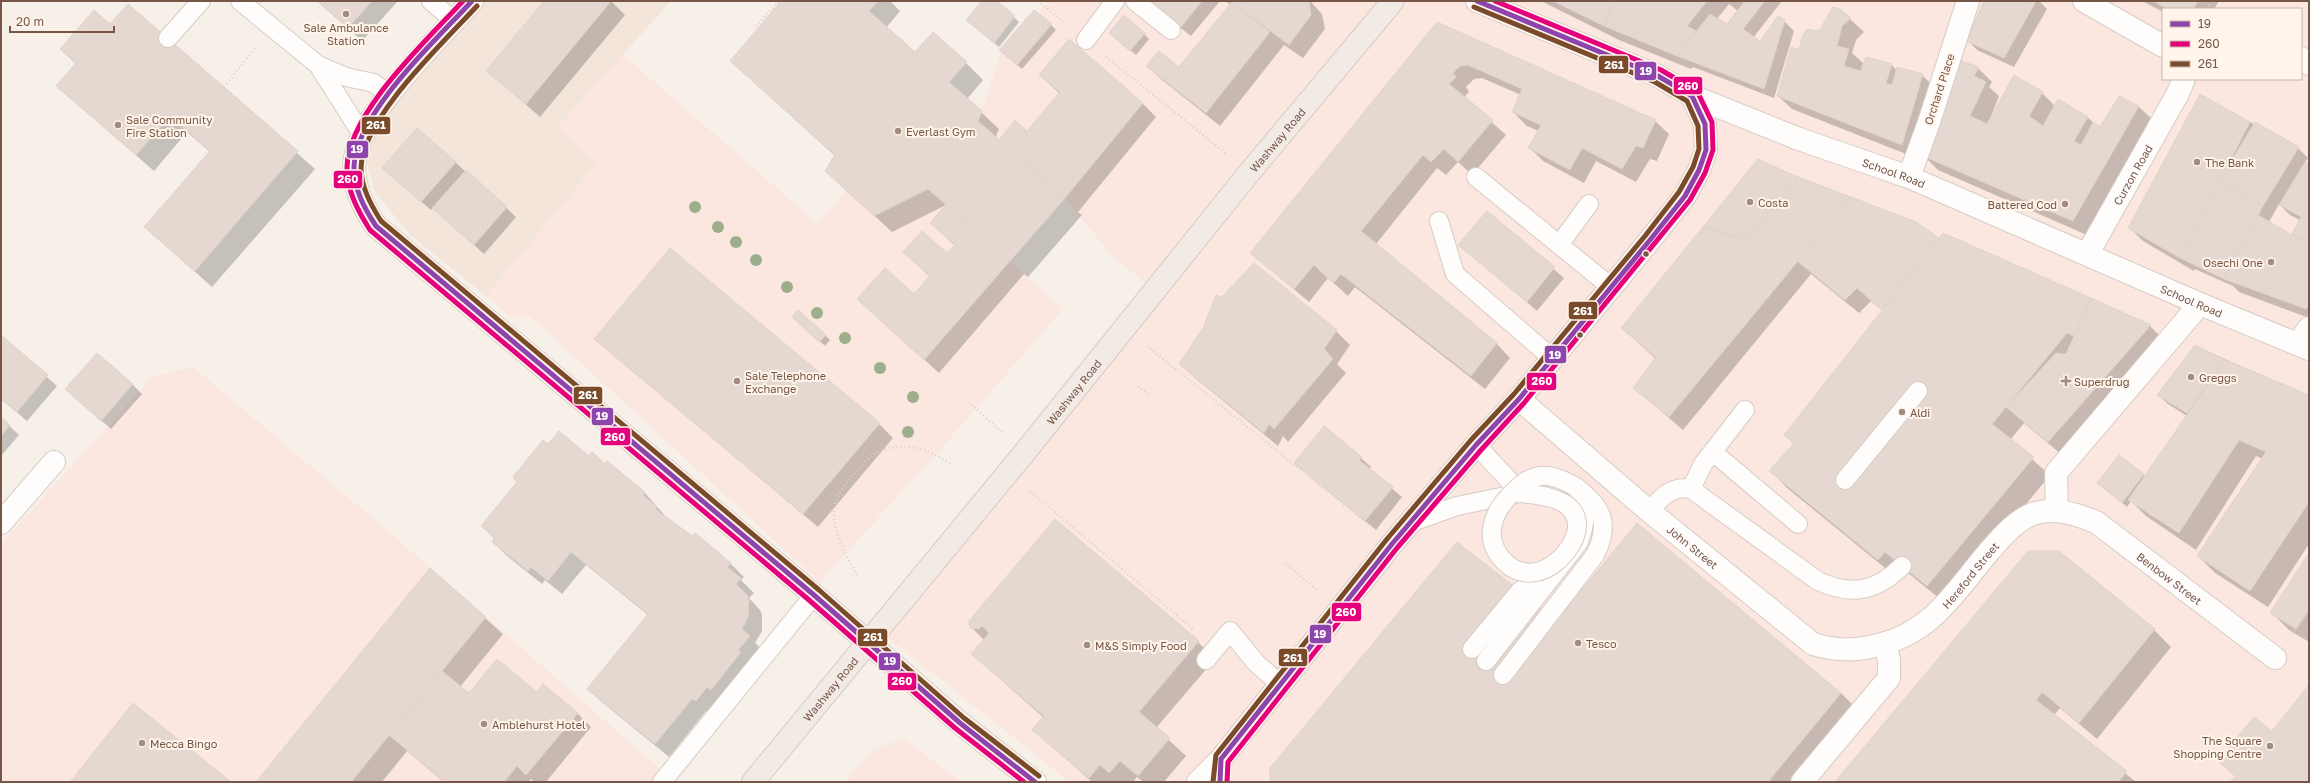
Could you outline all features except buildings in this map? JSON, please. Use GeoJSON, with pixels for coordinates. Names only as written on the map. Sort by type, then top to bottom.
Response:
{"type":"FeatureCollection","features":[{"type":"Feature","properties":{"kind":"highway","name":"Washway Road"},"geometry":{"type":"LineString","coordinates":[[753,782],[1008,473],[1250,173],[1393,1]]}},
{"type":"Feature","properties":{"kind":"street"},"geometry":{"type":"LineString","coordinates":[[472,1],[389,95],[375,114],[363,136],[355,158],[358,191],[364,208],[376,226],[814,595],[960,723],[1035,782]]}},
{"type":"Feature","properties":{"kind":"street","name":"School Road"},"geometry":{"type":"LineString","coordinates":[[1477,1],[1658,76],[1692,96],[1799,139],[1909,177],[2088,253],[2200,304],[2305,340]]}},
{"type":"Feature","properties":{"kind":"street","name":"Orchard Place"},"geometry":{"type":"LineString","coordinates":[[1909,177],[1929,122],[1968,1]]}},
{"type":"Feature","properties":{"kind":"street"},"geometry":{"type":"LineString","coordinates":[[2084,1],[2162,45]]}},
{"type":"Feature","properties":{"kind":"street","name":"Curzon Road"},"geometry":{"type":"LineString","coordinates":[[2088,253],[2181,87]]}},
{"type":"Feature","properties":{"kind":"street"},"geometry":{"type":"LineString","coordinates":[[1198,782],[1221,759],[1392,544],[1476,445],[1519,399],[1685,196],[1699,170],[1706,150],[1705,124],[1692,96]]}},
{"type":"Feature","properties":{"kind":"street"},"geometry":{"type":"LineString","coordinates":[[2057,511],[2056,473],[2200,304]]}},
{"type":"Feature","properties":{"kind":"street","name":"John Street"},"geometry":{"type":"LineString","coordinates":[[1519,399],[1649,511],[1813,644],[1844,650],[1885,644]]}},
{"type":"Feature","properties":{"kind":"street"},"geometry":{"type":"LineString","coordinates":[[1,523],[54,462]]}},
{"type":"Feature","properties":{"kind":"street","name":"Hereford Street"},"geometry":{"type":"LineString","coordinates":[[1885,644],[1917,631],[1941,609],[2002,536],[2029,516],[2057,511]]}},
{"type":"Feature","properties":{"kind":"street","name":"Benbow Street"},"geometry":{"type":"LineString","coordinates":[[2057,511],[2074,513],[2096,522],[2275,658]]}},
{"type":"Feature","properties":{"kind":"street"},"geometry":{"type":"LineString","coordinates":[[1802,782],[1889,678],[1889,660],[1885,644]]}},
{"type":"Feature","properties":{"kind":"street"},"geometry":{"type":"LineString","coordinates":[[1220,782],[1221,759]]}},
{"type":"Feature","properties":{"kind":"lane"},"geometry":{"type":"LineString","coordinates":[[168,38],[201,1]]}},
{"type":"Feature","properties":{"kind":"lane"},"geometry":{"type":"LineString","coordinates":[[240,1],[318,66],[363,136]]}},
{"type":"Feature","properties":{"kind":"lane"},"geometry":{"type":"LineString","coordinates":[[431,1],[454,22]]}},
{"type":"Feature","properties":{"kind":"lane"},"geometry":{"type":"LineString","coordinates":[[1086,40],[1115,1]]}},
{"type":"Feature","properties":{"kind":"lane"},"geometry":{"type":"LineString","coordinates":[[1135,1],[1171,30]]}},
{"type":"Feature","properties":{"kind":"lane"},"geometry":{"type":"LineString","coordinates":[[318,66],[346,77],[374,83],[389,95]]}},
{"type":"Feature","properties":{"kind":"lane"},"geometry":{"type":"LineString","coordinates":[[1476,177],[1610,286]]}},
{"type":"Feature","properties":{"kind":"lane"},"geometry":{"type":"LineString","coordinates":[[1559,245],[1589,204]]}},
{"type":"Feature","properties":{"kind":"lane"},"geometry":{"type":"LineString","coordinates":[[1439,221],[1455,274],[1552,358]]}},
{"type":"Feature","properties":{"kind":"lane"},"geometry":{"type":"LineString","coordinates":[[1846,480],[1918,391]]}},
{"type":"Feature","properties":{"kind":"lane"},"geometry":{"type":"LineString","coordinates":[[1691,489],[1703,464],[1745,410]]}},
{"type":"Feature","properties":{"kind":"lane"},"geometry":{"type":"LineString","coordinates":[[1476,445],[1491,459],[1521,493]]}},
{"type":"Feature","properties":{"kind":"lane"},"geometry":{"type":"LineString","coordinates":[[1713,452],[1798,524]]}},
{"type":"Feature","properties":{"kind":"lane"},"geometry":{"type":"LineString","coordinates":[[1412,522],[1456,506],[1521,493],[1556,500],[1570,508],[1575,518],[1577,530],[1573,542],[1561,557],[1551,566],[1537,572],[1525,573],[1511,568],[1500,558],[1492,542],[1492,526],[1496,512],[1523,483],[1536,477],[1551,476],[1564,480],[1590,498],[1599,510],[1604,526],[1601,543],[1595,555],[1503,675]]}},
{"type":"Feature","properties":{"kind":"lane"},"geometry":{"type":"LineString","coordinates":[[1472,649],[1526,596],[1562,564],[1579,542],[1584,529],[1584,501],[1576,487]]}},
{"type":"Feature","properties":{"kind":"lane"},"geometry":{"type":"LineString","coordinates":[[1649,511],[1665,494],[1673,490],[1691,489],[1818,581],[1834,588],[1853,590],[1873,586],[1890,578],[1902,566]]}},
{"type":"Feature","properties":{"kind":"lane"},"geometry":{"type":"LineString","coordinates":[[662,782],[814,595]]}},
{"type":"Feature","properties":{"kind":"lane"},"geometry":{"type":"LineString","coordinates":[[1486,661],[1526,596]]}},
{"type":"Feature","properties":{"kind":"lane"},"geometry":{"type":"LineString","coordinates":[[1211,654],[1230,631],[1256,663],[1280,684]]}},
{"type":"Feature","properties":{"kind":"path"},"geometry":{"type":"LineString","coordinates":[[756,26],[779,1]]}},
{"type":"Feature","properties":{"kind":"path"},"geometry":{"type":"LineString","coordinates":[[1038,1],[1250,173]]}},
{"type":"Feature","properties":{"kind":"path"},"geometry":{"type":"LineString","coordinates":[[224,87],[272,28]]}},
{"type":"Feature","properties":{"kind":"path"},"geometry":{"type":"LineString","coordinates":[[1125,328],[1392,544]]}},
{"type":"Feature","properties":{"kind":"path"},"geometry":{"type":"LineString","coordinates":[[1138,386],[1148,394]]}},
{"type":"Feature","properties":{"kind":"path"},"geometry":{"type":"LineString","coordinates":[[968,402],[1025,452]]}},
{"type":"Feature","properties":{"kind":"path"},"geometry":{"type":"LineString","coordinates":[[857,575],[846,554],[834,522],[835,503],[848,482],[874,454],[892,447],[925,449],[937,454],[951,465]]}},
{"type":"Feature","properties":{"kind":"path"},"geometry":{"type":"LineString","coordinates":[[1008,473],[1211,654]]}},
{"type":"Feature","properties":{"kind":"path"},"geometry":{"type":"LineString","coordinates":[[1285,563],[1317,590]]}},
{"type":"Feature","properties":{"kind":"shaded area"},"geometry":{"type":"Polygon","coordinates":[[[477,1],[671,1],[558,127],[597,164],[486,296],[409,234],[375,192],[367,163],[369,142],[383,113],[477,1]]]}},
{"type":"Feature","properties":{"kind":"shaded area"},"geometry":{"type":"Polygon","coordinates":[[[1049,1],[2309,1],[2309,782],[1069,782],[882,633],[1163,297],[1111,255],[1065,198],[978,121],[1002,50],[1049,1]]]}},
{"type":"Feature","properties":{"kind":"shaded area"},"geometry":{"type":"Polygon","coordinates":[[[622,54],[817,223],[847,190],[874,216],[928,189],[1063,309],[947,442],[820,582],[531,317],[509,316],[486,296],[596,164],[558,128],[622,54]]]}},
{"type":"Feature","properties":{"kind":"shaded area"},"geometry":{"type":"Polygon","coordinates":[[[193,367],[387,530],[675,782],[1,782],[1,544],[152,377],[193,367]]]}},
{"type":"Feature","properties":{"kind":"shaded area"},"geometry":{"type":"Polygon","coordinates":[[[903,738],[961,782],[845,782],[870,752],[903,738]]]}},
{"type":"Feature","properties":{"kind":"transit line","name":"260"},"geometry":{"type":"LineString","coordinates":[[463,1],[410,57],[374,102],[360,125],[351,147],[347,168],[349,185],[357,208],[370,230],[809,600],[955,728],[1024,782]]}},
{"type":"Feature","properties":{"kind":"transit line","name":"19"},"geometry":{"type":"LineString","coordinates":[[472,1],[400,78],[368,124],[358,146],[354,175],[358,191],[364,205],[376,226],[814,595],[960,723],[1035,782]]}},
{"type":"Feature","properties":{"kind":"transit line","name":"19"},"geometry":{"type":"LineString","coordinates":[[1220,782],[1221,759],[1392,544],[1476,445],[1519,399],[1650,240],[1685,196],[1699,170],[1706,150],[1705,124],[1692,96],[1658,76],[1477,1]]}},
{"type":"Feature","properties":{"kind":"transit line","name":"260"},"geometry":{"type":"LineString","coordinates":[[1227,782],[1228,762],[1397,548],[1481,450],[1524,403],[1690,200],[1705,173],[1713,150],[1712,122],[1697,91],[1661,70],[1495,1]]}},
{"type":"Feature","properties":{"kind":"transit line","name":"261"},"geometry":{"type":"LineString","coordinates":[[477,6],[426,60],[389,104],[375,127],[365,148],[361,175],[370,202],[381,221],[819,590],[964,718],[1039,776]]}},
{"type":"Feature","properties":{"kind":"transit line","name":"261"},"geometry":{"type":"LineString","coordinates":[[1213,782],[1216,755],[1387,539],[1471,440],[1514,394],[1645,236],[1679,192],[1693,167],[1699,149],[1698,126],[1687,101],[1655,82],[1474,7]]}},
{"type":"Feature","properties":{"kind":"place","name":"Sale Ambulance Station"},"geometry":{"type":"Point","coordinates":[346,14]}},
{"type":"Feature","properties":{"kind":"place","name":"Sale Community Fire Station"},"geometry":{"type":"Point","coordinates":[118,125]}},
{"type":"Feature","properties":{"kind":"place","name":"Everlast Gym"},"geometry":{"type":"Point","coordinates":[898,131]}},
{"type":"Feature","properties":{"kind":"place","name":"The Bank"},"geometry":{"type":"Point","coordinates":[2197,162]}},
{"type":"Feature","properties":{"kind":"place","name":"Costa"},"geometry":{"type":"Point","coordinates":[1750,202]}},
{"type":"Feature","properties":{"kind":"place","name":"Battered Cod"},"geometry":{"type":"Point","coordinates":[2065,204]}},
{"type":"Feature","properties":{"kind":"place","name":"Osechi One"},"geometry":{"type":"Point","coordinates":[2271,262]}},
{"type":"Feature","properties":{"kind":"place","name":"Greggs"},"geometry":{"type":"Point","coordinates":[2191,377]}},
{"type":"Feature","properties":{"kind":"place","name":"Sale Telephone Exchange"},"geometry":{"type":"Point","coordinates":[737,381]}},
{"type":"Feature","properties":{"kind":"place","name":"Superdrug"},"geometry":{"type":"Point","coordinates":[2066,381]}},
{"type":"Feature","properties":{"kind":"place","name":"Aldi"},"geometry":{"type":"Point","coordinates":[1902,412]}},
{"type":"Feature","properties":{"kind":"place","name":"Tesco"},"geometry":{"type":"Point","coordinates":[1578,643]}},
{"type":"Feature","properties":{"kind":"place","name":"M&S Simply Food"},"geometry":{"type":"Point","coordinates":[1087,645]}},
{"type":"Feature","properties":{"kind":"place","name":"Amblehurst Hotel"},"geometry":{"type":"Point","coordinates":[484,724]}},
{"type":"Feature","properties":{"kind":"place","name":"Mecca Bingo"},"geometry":{"type":"Point","coordinates":[142,743]}},
{"type":"Feature","properties":{"kind":"place","name":"The Square Shopping Centre"},"geometry":{"type":"Point","coordinates":[2270,746]}}]}
